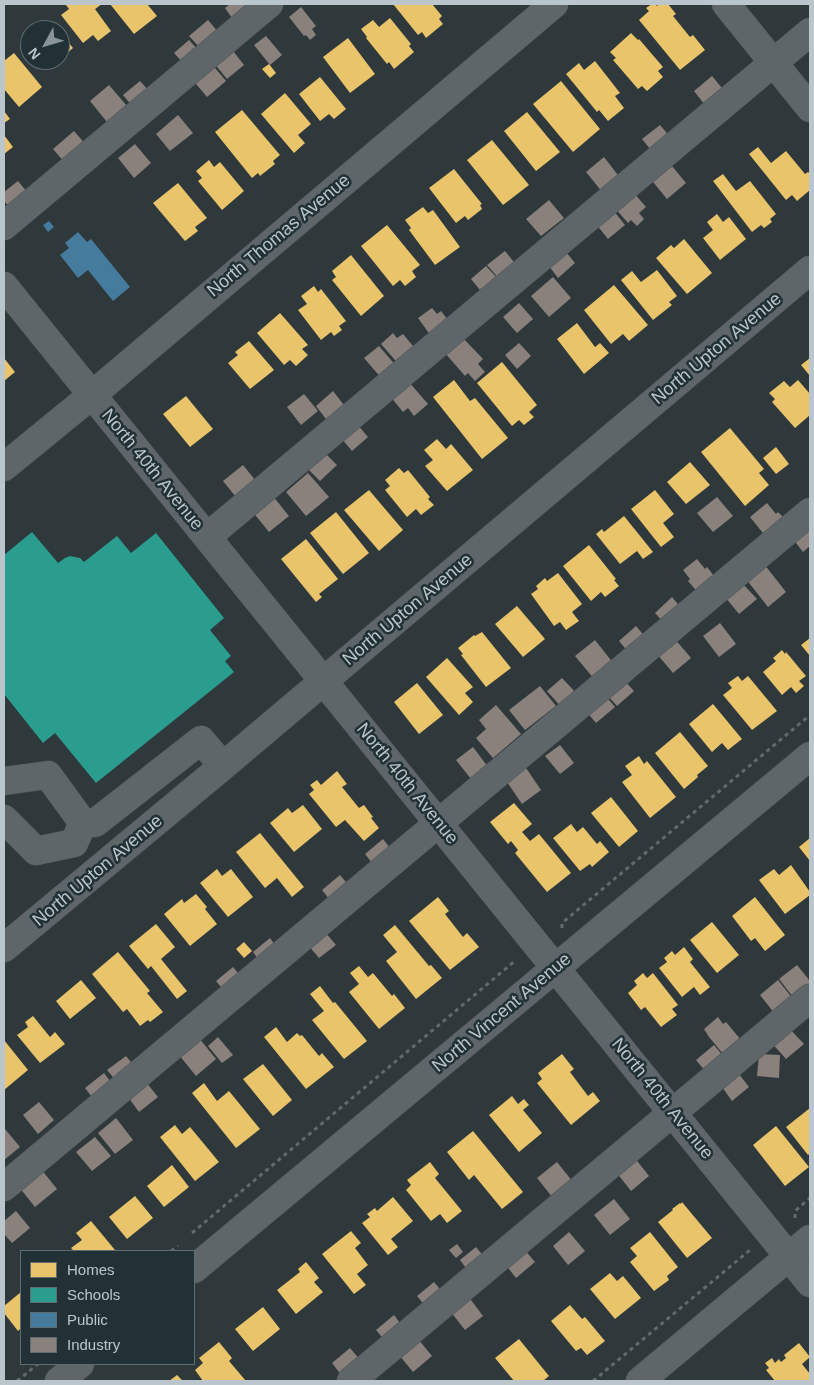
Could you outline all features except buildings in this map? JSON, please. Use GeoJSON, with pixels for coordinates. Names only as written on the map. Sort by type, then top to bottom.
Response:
{"type":"FeatureCollection","features":[{"type":"Feature","properties":{"kind":"street"},"geometry":{"type":"LineString","coordinates":[[4,226],[269,4]]}},
{"type":"Feature","properties":{"kind":"street","name":"North Thomas Avenue"},"geometry":{"type":"LineString","coordinates":[[4,467],[92,395],[554,4]]}},
{"type":"Feature","properties":{"kind":"street"},"geometry":{"type":"LineString","coordinates":[[726,4],[810,108]]}},
{"type":"Feature","properties":{"kind":"street"},"geometry":{"type":"LineString","coordinates":[[207,537],[810,32]]}},
{"type":"Feature","properties":{"kind":"street","name":"North Upton Avenue"},"geometry":{"type":"LineString","coordinates":[[4,948],[97,872],[810,270]]}},
{"type":"Feature","properties":{"kind":"street","name":"North 40th Avenue"},"geometry":{"type":"LineString","coordinates":[[4,286],[810,1283]]}},
{"type":"Feature","properties":{"kind":"street"},"geometry":{"type":"LineString","coordinates":[[4,1187],[810,512]]}},
{"type":"Feature","properties":{"kind":"street"},"geometry":{"type":"LineString","coordinates":[[4,819],[36,851],[78,833],[95,823],[200,740],[223,766]]}},
{"type":"Feature","properties":{"kind":"street","name":"North Vincent Avenue"},"geometry":{"type":"LineString","coordinates":[[195,1268],[810,756]]}},
{"type":"Feature","properties":{"kind":"street"},"geometry":{"type":"LineString","coordinates":[[4,781],[48,775],[97,872]]}},
{"type":"Feature","properties":{"kind":"street"},"geometry":{"type":"LineString","coordinates":[[351,1381],[810,998]]}},
{"type":"Feature","properties":{"kind":"street"},"geometry":{"type":"LineString","coordinates":[[640,1381],[789,1257],[802,1229]]}},
{"type":"Feature","properties":{"kind":"street"},"geometry":{"type":"LineString","coordinates":[[59,1381],[79,1365]]}},
{"type":"Feature","properties":{"kind":"path"},"geometry":{"type":"LineString","coordinates":[[562,930],[562,923],[810,715]]}},
{"type":"Feature","properties":{"kind":"path"},"geometry":{"type":"LineString","coordinates":[[186,1239],[517,960],[524,959]]}},
{"type":"Feature","properties":{"kind":"path"},"geometry":{"type":"LineString","coordinates":[[802,1229],[795,1210],[810,1198]]}},
{"type":"Feature","properties":{"kind":"path"},"geometry":{"type":"LineString","coordinates":[[172,1250],[179,1245]]}},
{"type":"Feature","properties":{"kind":"path"},"geometry":{"type":"LineString","coordinates":[[593,1381],[752,1249],[755,1250]]}},
{"type":"Feature","properties":{"kind":"path"},"geometry":{"type":"LineString","coordinates":[[17,1381],[37,1365]]}}]}
